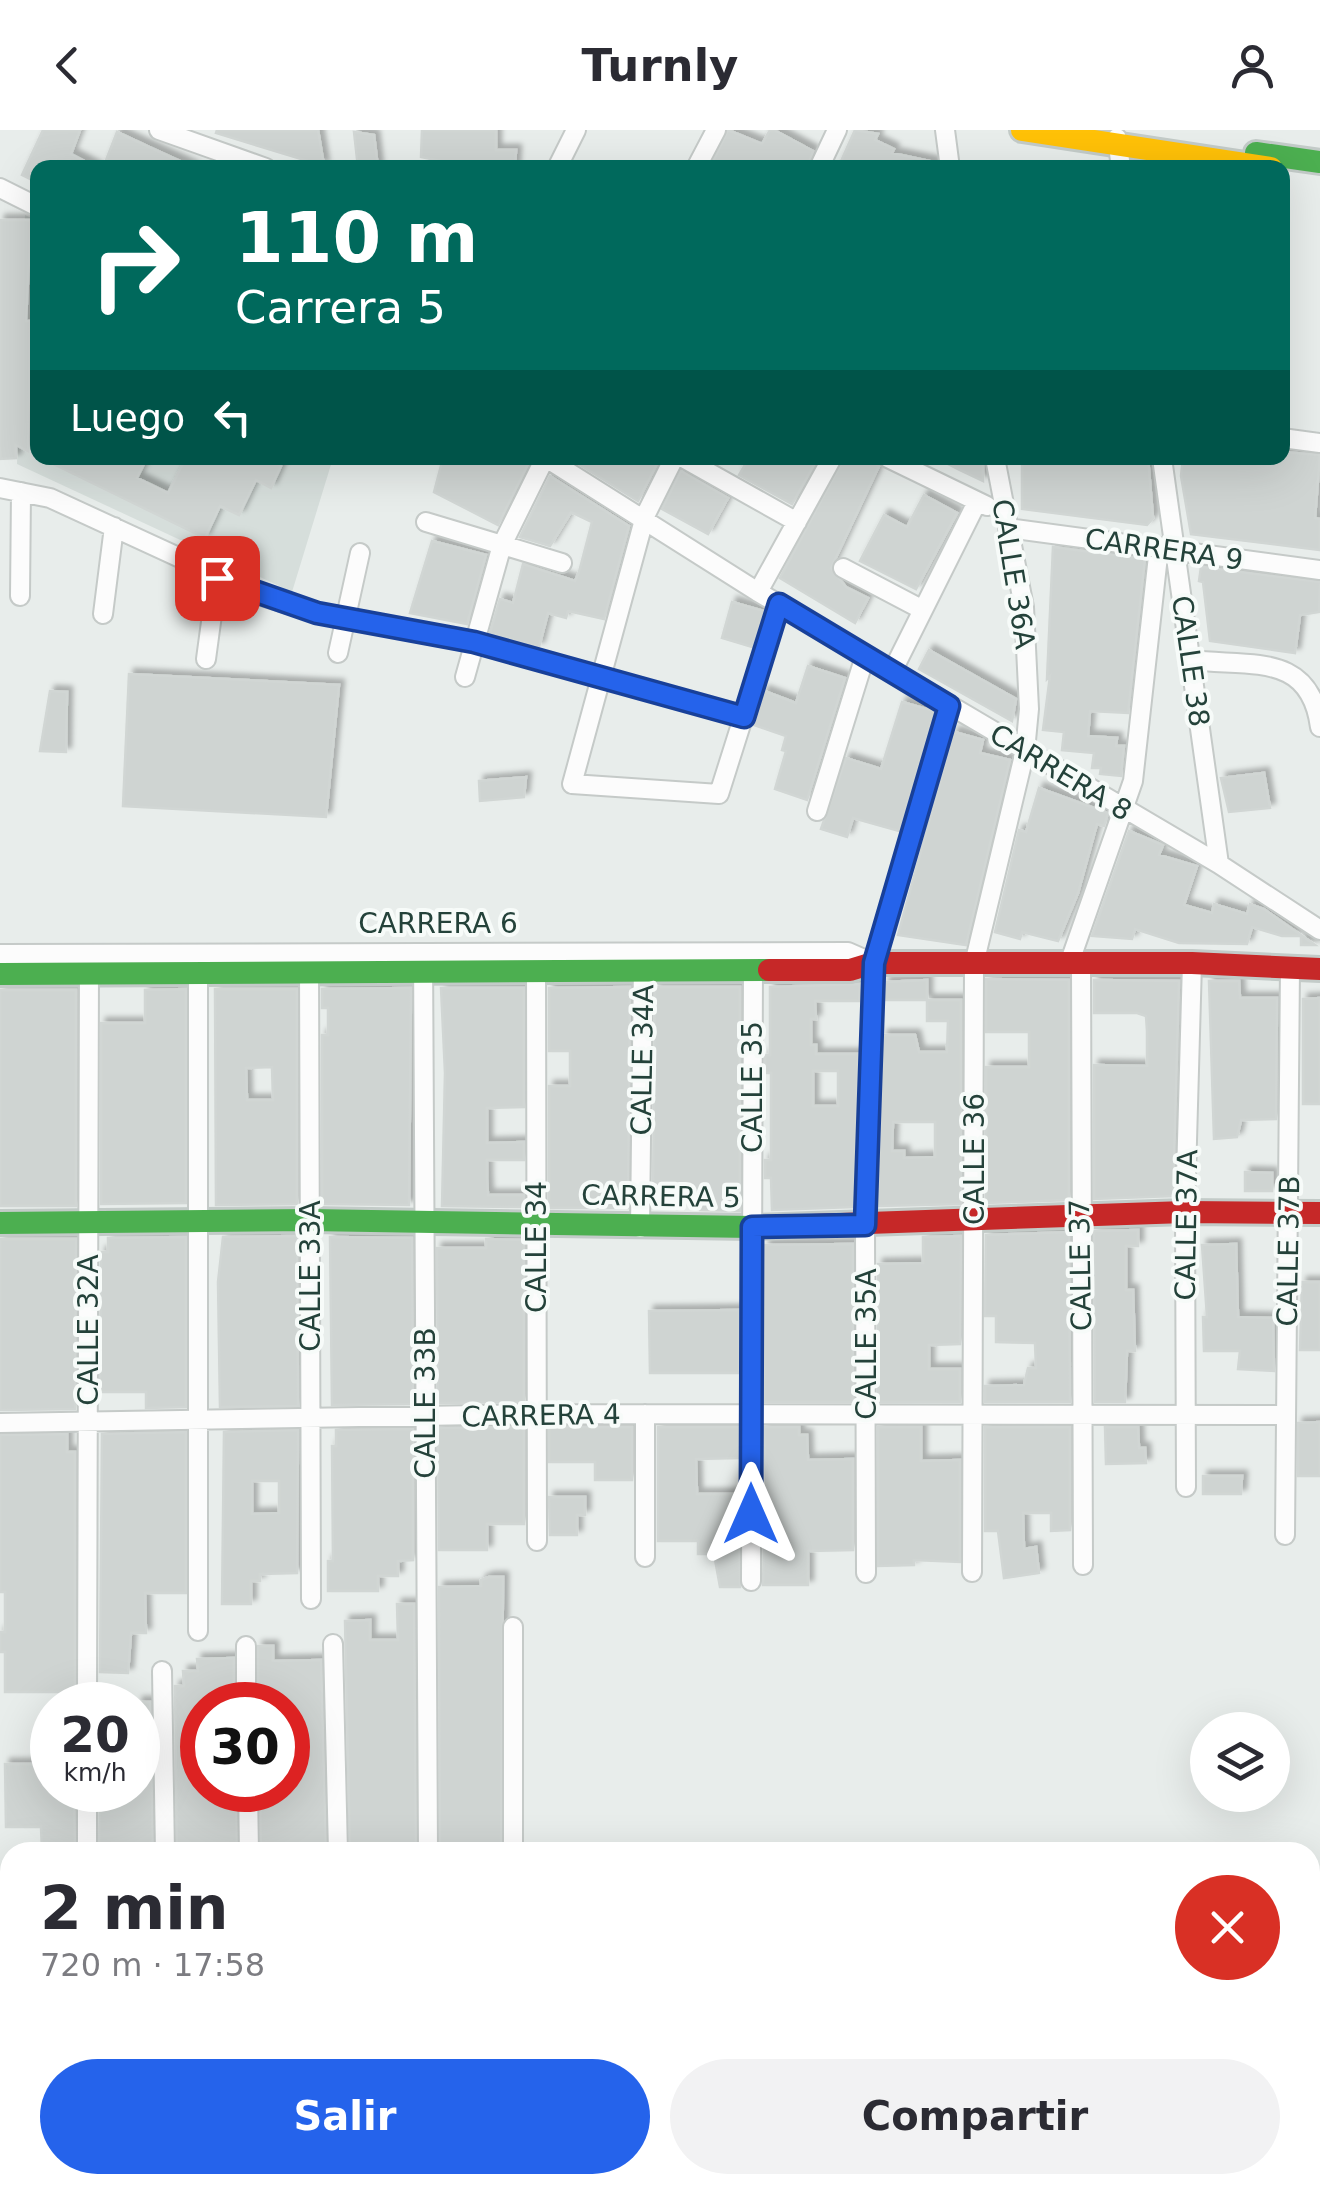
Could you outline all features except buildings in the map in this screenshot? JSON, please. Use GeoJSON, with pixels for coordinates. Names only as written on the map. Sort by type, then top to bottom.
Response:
{"type":"FeatureCollection","features":[{"type":"Feature","properties":{"kind":"street"},"geometry":{"type":"LineString","coordinates":[[159,130],[243,160]]}},
{"type":"Feature","properties":{"kind":"street"},"geometry":{"type":"LineString","coordinates":[[561,160],[576,130]]}},
{"type":"Feature","properties":{"kind":"street"},"geometry":{"type":"LineString","coordinates":[[700,160],[716,130]]}},
{"type":"Feature","properties":{"kind":"street"},"geometry":{"type":"LineString","coordinates":[[823,160],[838,130]]}},
{"type":"Feature","properties":{"kind":"street"},"geometry":{"type":"LineString","coordinates":[[945,130],[949,160]]}},
{"type":"Feature","properties":{"kind":"street"},"geometry":{"type":"LineString","coordinates":[[1022,130],[1219,160]]}},
{"type":"Feature","properties":{"kind":"street"},"geometry":{"type":"LineString","coordinates":[[1114,144],[1320,162]]}},
{"type":"Feature","properties":{"kind":"street"},"geometry":{"type":"LineString","coordinates":[[1290,170],[1320,175]]}},
{"type":"Feature","properties":{"kind":"street"},"geometry":{"type":"LineString","coordinates":[[0,188],[30,202]]}},
{"type":"Feature","properties":{"kind":"street"},"geometry":{"type":"LineString","coordinates":[[1290,439],[1320,443]]}},
{"type":"Feature","properties":{"kind":"street"},"geometry":{"type":"LineString","coordinates":[[465,677],[502,545],[542,465]]}},
{"type":"Feature","properties":{"kind":"street","name":"CARRERA 8"},"geometry":{"type":"LineString","coordinates":[[558,465],[645,516],[758,592],[1220,864],[1320,930]]}},
{"type":"Feature","properties":{"kind":"street"},"geometry":{"type":"LineString","coordinates":[[670,465],[645,516],[572,784],[719,794],[779,604]]}},
{"type":"Feature","properties":{"kind":"street"},"geometry":{"type":"LineString","coordinates":[[695,465],[797,522]]}},
{"type":"Feature","properties":{"kind":"street"},"geometry":{"type":"LineString","coordinates":[[758,592],[828,465]]}},
{"type":"Feature","properties":{"kind":"street","name":"CARRERA 9"},"geometry":{"type":"LineString","coordinates":[[902,465],[977,502],[1006,522],[1320,570]]}},
{"type":"Feature","properties":{"kind":"street","name":"CALLE 36A"},"geometry":{"type":"LineString","coordinates":[[996,465],[1024,607],[1029,660],[1025,751]]}},
{"type":"Feature","properties":{"kind":"street","name":"CALLE 38"},"geometry":{"type":"LineString","coordinates":[[1162,465],[1167,548],[1191,660],[1220,864]]}},
{"type":"Feature","properties":{"kind":"street"},"geometry":{"type":"LineString","coordinates":[[0,488],[50,498],[265,597],[474,642],[744,717]]}},
{"type":"Feature","properties":{"kind":"street"},"geometry":{"type":"LineString","coordinates":[[20,596],[21,492]]}},
{"type":"Feature","properties":{"kind":"street"},"geometry":{"type":"LineString","coordinates":[[892,672],[977,502]]}},
{"type":"Feature","properties":{"kind":"street"},"geometry":{"type":"LineString","coordinates":[[426,522],[562,564]]}},
{"type":"Feature","properties":{"kind":"street"},"geometry":{"type":"LineString","coordinates":[[103,614],[114,526]]}},
{"type":"Feature","properties":{"kind":"street","name":"CALLE 37"},"geometry":{"type":"LineString","coordinates":[[1083,1565],[1075,964],[1120,808],[1133,781],[1167,548]]}},
{"type":"Feature","properties":{"kind":"street"},"geometry":{"type":"LineString","coordinates":[[338,653],[360,553]]}},
{"type":"Feature","properties":{"kind":"street"},"geometry":{"type":"LineString","coordinates":[[843,568],[923,610]]}},
{"type":"Feature","properties":{"kind":"street"},"geometry":{"type":"LineString","coordinates":[[206,659],[217,578]]}},
{"type":"Feature","properties":{"kind":"street"},"geometry":{"type":"LineString","coordinates":[[817,811],[865,656]]}},
{"type":"Feature","properties":{"kind":"street"},"geometry":{"type":"LineString","coordinates":[[1191,660],[1281,670],[1300,677],[1310,687],[1320,728]]}},
{"type":"Feature","properties":{"kind":"street","name":"CALLE 35A"},"geometry":{"type":"LineString","coordinates":[[866,1574],[865,1225],[874,963],[949,706]]}},
{"type":"Feature","properties":{"kind":"street","name":"CALLE 36"},"geometry":{"type":"LineString","coordinates":[[972,1572],[974,964],[1025,751]]}},
{"type":"Feature","properties":{"kind":"street","name":"CARRERA 6"},"geometry":{"type":"LineString","coordinates":[[0,954],[89,964]]}},
{"type":"Feature","properties":{"kind":"street","name":"CARRERA 6"},"geometry":{"type":"LineString","coordinates":[[0,974],[89,964],[423,962],[753,961],[850,970],[874,963],[1192,962],[1320,970]]}},
{"type":"Feature","properties":{"kind":"street","name":"CALLE 35"},"geometry":{"type":"LineString","coordinates":[[751,1582],[753,961]]}},
{"type":"Feature","properties":{"kind":"street","name":"CALLE 33B"},"geometry":{"type":"LineString","coordinates":[[423,962],[428,1842]]}},
{"type":"Feature","properties":{"kind":"street","name":"CALLE 34"},"geometry":{"type":"LineString","coordinates":[[536,962],[537,1541]]}},
{"type":"Feature","properties":{"kind":"street","name":"CALLE 34A"},"geometry":{"type":"LineString","coordinates":[[640,1228],[643,962]]}},
{"type":"Feature","properties":{"kind":"street","name":"CALLE 37A"},"geometry":{"type":"LineString","coordinates":[[1186,1487],[1185,1212],[1192,962]]}},
{"type":"Feature","properties":{"kind":"street"},"geometry":{"type":"LineString","coordinates":[[198,963],[198,1631]]}},
{"type":"Feature","properties":{"kind":"street","name":"CALLE 33A"},"geometry":{"type":"LineString","coordinates":[[309,963],[312,1599]]}},
{"type":"Feature","properties":{"kind":"street","name":"CALLE 32A"},"geometry":{"type":"LineString","coordinates":[[87,1682],[89,964]]}},
{"type":"Feature","properties":{"kind":"street","name":"CALLE 37B"},"geometry":{"type":"LineString","coordinates":[[1285,1535],[1290,967]]}},
{"type":"Feature","properties":{"kind":"street","name":"CARRERA 5"},"geometry":{"type":"LineString","coordinates":[[0,1223],[310,1220],[640,1228],[975,1223],[1185,1212],[1320,1213]]}},
{"type":"Feature","properties":{"kind":"street","name":"CARRERA 4"},"geometry":{"type":"LineString","coordinates":[[0,1423],[536,1414],[1285,1415]]}},
{"type":"Feature","properties":{"kind":"street"},"geometry":{"type":"LineString","coordinates":[[645,1414],[645,1556]]}},
{"type":"Feature","properties":{"kind":"street"},"geometry":{"type":"LineString","coordinates":[[513,1627],[513,1842]]}},
{"type":"Feature","properties":{"kind":"street"},"geometry":{"type":"LineString","coordinates":[[333,1644],[338,1842]]}},
{"type":"Feature","properties":{"kind":"street"},"geometry":{"type":"LineString","coordinates":[[246,1646],[246,1682]]}},
{"type":"Feature","properties":{"kind":"street"},"geometry":{"type":"LineString","coordinates":[[162,1671],[165,1842]]}},
{"type":"Feature","properties":{"kind":"street"},"geometry":{"type":"LineString","coordinates":[[87,1812],[87,1842]]}},
{"type":"Feature","properties":{"kind":"street"},"geometry":{"type":"LineString","coordinates":[[248,1812],[248,1842]]}},
{"type":"Feature","properties":{"kind":"shaded area"},"geometry":{"type":"Polygon","coordinates":[[[25,215],[30,217],[30,465],[331,465],[292,592],[17,464],[25,215]]]}},
{"type":"Feature","properties":{"kind":"traffic: fast"},"geometry":{"type":"LineString","coordinates":[[1256,153],[1320,162]]}},
{"type":"Feature","properties":{"kind":"traffic: fast"},"geometry":{"type":"LineString","coordinates":[[0,974],[769,970]]}},
{"type":"Feature","properties":{"kind":"traffic: fast"},"geometry":{"type":"LineString","coordinates":[[0,1223],[310,1220],[752,1227]]}},
{"type":"Feature","properties":{"kind":"traffic: slow"},"geometry":{"type":"LineString","coordinates":[[1022,130],[1219,160]]}},
{"type":"Feature","properties":{"kind":"traffic: jam"},"geometry":{"type":"LineString","coordinates":[[769,970],[850,970],[873,963],[1192,963],[1320,969]]}},
{"type":"Feature","properties":{"kind":"traffic: jam"},"geometry":{"type":"LineString","coordinates":[[752,1227],[1185,1212],[1320,1213]]}},
{"type":"Feature","properties":{"kind":"route"},"geometry":{"type":"LineString","coordinates":[[217,578],[317,613],[474,642],[744,717],[779,604],[949,706],[874,963],[865,1225],[752,1227],[751,1514]]}}]}
